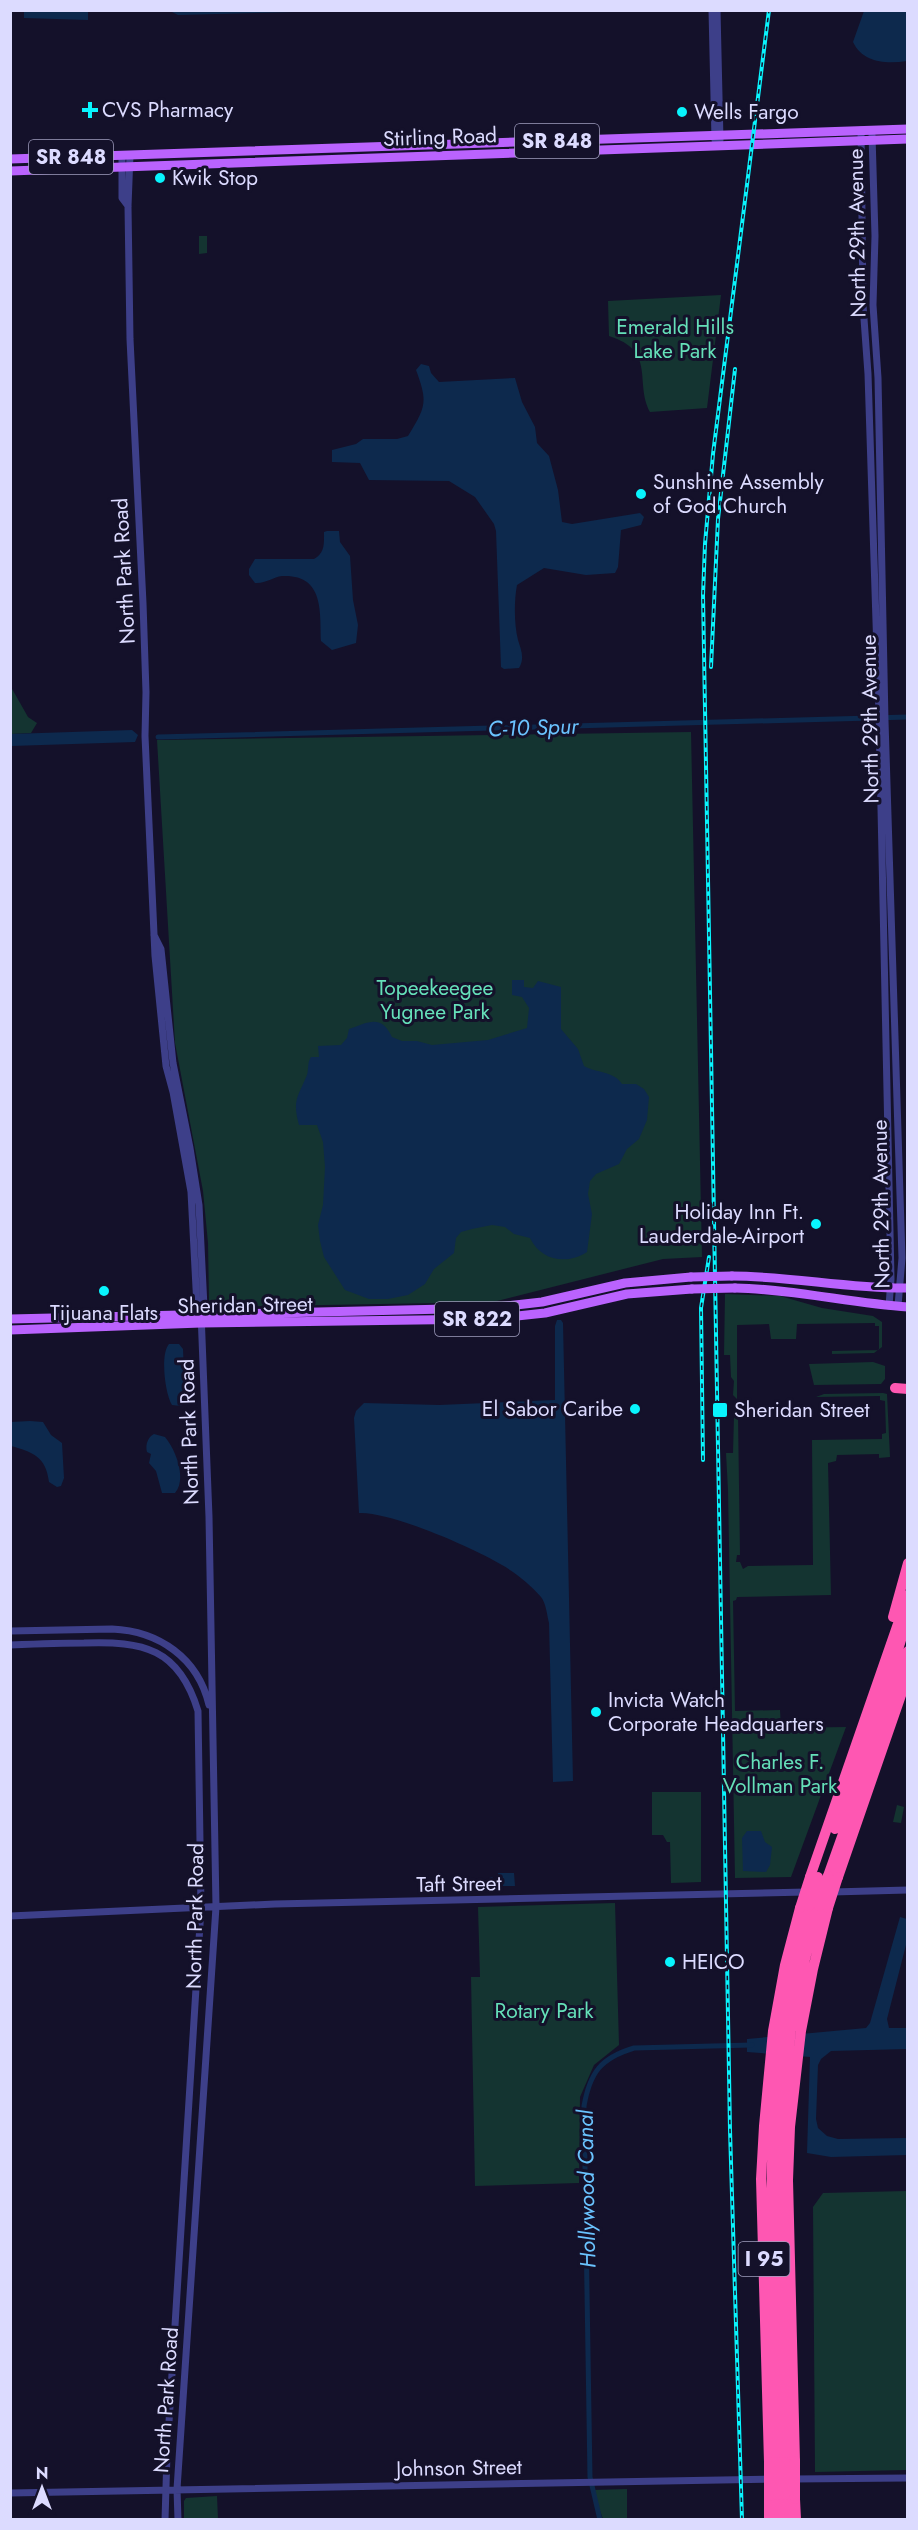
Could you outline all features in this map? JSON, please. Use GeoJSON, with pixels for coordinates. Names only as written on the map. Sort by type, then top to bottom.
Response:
{"type":"FeatureCollection","features":[{"type":"Feature","properties":{"kind":"highway"},"geometry":{"type":"LineString","coordinates":[[895,1388],[908,1389]]}},
{"type":"Feature","properties":{"kind":"highway"},"geometry":{"type":"LineString","coordinates":[[864,1725],[908,1563]]}},
{"type":"Feature","properties":{"kind":"highway","name":"I 95"},"geometry":{"type":"LineString","coordinates":[[796,2520],[782,2496],[761,2179],[787,2031],[785,1965],[814,1907],[824,1877],[864,1725],[908,1595]]}},
{"type":"Feature","properties":{"kind":"highway"},"geometry":{"type":"LineString","coordinates":[[824,1877],[908,1617]]}},
{"type":"Feature","properties":{"kind":"highway"},"geometry":{"type":"LineString","coordinates":[[824,1877],[908,1651]]}},
{"type":"Feature","properties":{"kind":"highway","name":"I 95"},"geometry":{"type":"LineString","coordinates":[[769,2520],[782,2496],[790,2127],[782,2058],[787,2031],[813,1969],[814,1907],[824,1877],[888,1733],[908,1674]]}},
{"type":"Feature","properties":{"kind":"highway"},"geometry":{"type":"LineString","coordinates":[[888,1733],[908,1696]]}},
{"type":"Feature","properties":{"kind":"highway"},"geometry":{"type":"LineString","coordinates":[[778,2520],[782,2496]]}},
{"type":"Feature","properties":{"kind":"highway"},"geometry":{"type":"LineString","coordinates":[[782,2496],[786,2520]]}},
{"type":"Feature","properties":{"kind":"main road","name":"Stirling Road"},"geometry":{"type":"LineString","coordinates":[[872,135],[908,129]]}},
{"type":"Feature","properties":{"kind":"main road","name":"Stirling Road"},"geometry":{"type":"LineString","coordinates":[[10,159],[718,135],[872,135],[908,139]]}},
{"type":"Feature","properties":{"kind":"main road","name":"Stirling Road"},"geometry":{"type":"LineString","coordinates":[[10,171],[718,145],[861,135]]}},
{"type":"Feature","properties":{"kind":"main road"},"geometry":{"type":"LineString","coordinates":[[271,161],[287,150]]}},
{"type":"Feature","properties":{"kind":"main road"},"geometry":{"type":"LineString","coordinates":[[290,161],[304,150]]}},
{"type":"Feature","properties":{"kind":"main road","name":"Sheridan Street"},"geometry":{"type":"LineString","coordinates":[[10,1330],[201,1318],[521,1306],[625,1283],[691,1276],[779,1277],[904,1288]]}},
{"type":"Feature","properties":{"kind":"main road","name":"Sheridan Street"},"geometry":{"type":"LineString","coordinates":[[12,1320],[501,1318],[545,1313],[627,1294],[735,1288],[785,1291],[898,1306]]}},
{"type":"Feature","properties":{"kind":"street"},"geometry":{"type":"LineString","coordinates":[[712,10],[718,135]]}},
{"type":"Feature","properties":{"kind":"street"},"geometry":{"type":"LineString","coordinates":[[717,10],[718,145]]}},
{"type":"Feature","properties":{"kind":"street","name":"North 29th Avenue"},"geometry":{"type":"LineString","coordinates":[[861,135],[863,305],[868,374],[904,1288],[898,1306]]}},
{"type":"Feature","properties":{"kind":"street","name":"North 29th Avenue"},"geometry":{"type":"LineString","coordinates":[[872,135],[875,236],[873,305],[879,403],[890,1288],[898,1306]]}},
{"type":"Feature","properties":{"kind":"street","name":"North Park Road"},"geometry":{"type":"LineString","coordinates":[[126,155],[122,198],[128,206],[132,403],[144,635],[145,736],[154,935],[166,1066],[173,1092],[191,1192],[197,1307],[201,1318],[209,1517],[216,1907],[177,2489],[178,2520]]}},
{"type":"Feature","properties":{"kind":"street"},"geometry":{"type":"LineString","coordinates":[[10,1632],[112,1629],[140,1632],[167,1644],[184,1658],[201,1682],[211,1710]]}},
{"type":"Feature","properties":{"kind":"street","name":"North Park Road"},"geometry":{"type":"LineString","coordinates":[[10,1644],[113,1642],[137,1645],[172,1664],[191,1690],[198,1711],[201,1908],[165,2520]]}},
{"type":"Feature","properties":{"kind":"street"},"geometry":{"type":"LineString","coordinates":[[191,1690],[208,1676],[211,1669]]}},
{"type":"Feature","properties":{"kind":"street","name":"Taft Street"},"geometry":{"type":"LineString","coordinates":[[10,1916],[275,1904],[908,1890]]}},
{"type":"Feature","properties":{"kind":"street","name":"Johnson Street"},"geometry":{"type":"LineString","coordinates":[[10,2493],[908,2478]]}},
{"type":"Feature","properties":{"kind":"green space"},"geometry":{"type":"Polygon","coordinates":[[[199,236],[207,236],[207,253],[199,254],[199,236]]]}},
{"type":"Feature","properties":{"kind":"green space","name":"Emerald Hills Lake Park"},"geometry":{"type":"Polygon","coordinates":[[[721,295],[707,408],[650,412],[639,359],[624,342],[609,336],[608,301],[721,295]]]}},
{"type":"Feature","properties":{"kind":"green space"},"geometry":{"type":"Polygon","coordinates":[[[11,687],[28,717],[37,723],[31,733],[11,734],[11,687]]]}},
{"type":"Feature","properties":{"kind":"green space","name":"Topeekeegee Yugnee Park"},"geometry":{"type":"Polygon","coordinates":[[[691,732],[702,1257],[663,1259],[493,1302],[212,1307],[209,1301],[208,1243],[203,1191],[175,1043],[157,740],[691,732]]]}},
{"type":"Feature","properties":{"kind":"green space"},"geometry":{"type":"Polygon","coordinates":[[[725,1294],[780,1296],[822,1308],[873,1316],[882,1322],[882,1347],[879,1349],[879,1326],[875,1326],[875,1323],[797,1324],[796,1339],[771,1339],[769,1324],[737,1325],[737,1399],[733,1395],[734,1381],[731,1377],[730,1355],[724,1355],[725,1294]]]}},
{"type":"Feature","properties":{"kind":"green space"},"geometry":{"type":"Polygon","coordinates":[[[878,1350],[874,1353],[832,1354],[832,1351],[878,1350]]]}},
{"type":"Feature","properties":{"kind":"green space"},"geometry":{"type":"Polygon","coordinates":[[[873,1362],[885,1366],[885,1379],[881,1384],[814,1385],[809,1364],[873,1362]]]}},
{"type":"Feature","properties":{"kind":"green space","name":"Charles F. Vollman Park"},"geometry":{"type":"Polygon","coordinates":[[[824,1394],[887,1394],[890,1457],[879,1458],[879,1454],[837,1455],[836,1461],[828,1463],[831,1595],[737,1597],[733,1601],[735,1711],[780,1710],[781,1728],[846,1727],[791,1877],[735,1878],[726,1453],[733,1453],[734,1416],[738,1415],[740,1555],[737,1555],[736,1562],[740,1562],[743,1569],[748,1566],[813,1565],[812,1440],[882,1439],[882,1434],[886,1433],[885,1401],[880,1400],[880,1396],[816,1397],[824,1394]]]}},
{"type":"Feature","properties":{"kind":"green space"},"geometry":{"type":"Polygon","coordinates":[[[652,1792],[701,1792],[701,1882],[671,1883],[670,1842],[667,1842],[663,1835],[652,1835],[652,1792]]]}},
{"type":"Feature","properties":{"kind":"green space"},"geometry":{"type":"Polygon","coordinates":[[[897,1805],[904,1807],[901,1823],[893,1822],[897,1805]]]}},
{"type":"Feature","properties":{"kind":"green space","name":"Rotary Park"},"geometry":{"type":"Polygon","coordinates":[[[615,1903],[619,2045],[594,2065],[580,2097],[579,2183],[475,2186],[471,1977],[480,1977],[478,1907],[615,1903]]]}},
{"type":"Feature","properties":{"kind":"green space"},"geometry":{"type":"Polygon","coordinates":[[[907,2191],[907,2470],[815,2472],[813,2207],[823,2193],[907,2191]]]}},
{"type":"Feature","properties":{"kind":"green space"},"geometry":{"type":"Polygon","coordinates":[[[627,2489],[627,2519],[603,2519],[592,2490],[627,2489]]]}},
{"type":"Feature","properties":{"kind":"green space"},"geometry":{"type":"Polygon","coordinates":[[[217,2496],[218,2519],[184,2519],[186,2498],[217,2496]]]}},
{"type":"Feature","properties":{"kind":"water"},"geometry":{"type":"Polygon","coordinates":[[[24,11],[88,11],[88,20],[24,18],[24,11]]]}},
{"type":"Feature","properties":{"kind":"water"},"geometry":{"type":"Polygon","coordinates":[[[170,11],[335,11],[178,15],[170,11]]]}},
{"type":"Feature","properties":{"kind":"water"},"geometry":{"type":"Polygon","coordinates":[[[864,11],[907,11],[907,61],[883,62],[869,58],[857,49],[853,42],[864,11]]]}},
{"type":"Feature","properties":{"kind":"water"},"geometry":{"type":"Polygon","coordinates":[[[421,364],[429,366],[431,373],[439,382],[515,378],[522,402],[535,427],[537,443],[549,456],[558,490],[562,522],[572,524],[640,513],[644,517],[641,525],[621,530],[618,567],[615,573],[586,575],[544,568],[517,585],[515,620],[522,657],[519,668],[504,669],[501,667],[496,531],[494,524],[475,497],[449,481],[369,480],[360,463],[332,462],[332,450],[356,444],[363,439],[397,439],[408,436],[422,411],[422,390],[416,370],[421,364]]]}},
{"type":"Feature","properties":{"kind":"water"},"geometry":{"type":"Polygon","coordinates":[[[339,531],[340,542],[350,556],[353,600],[358,625],[356,643],[332,650],[321,641],[317,596],[306,581],[296,577],[282,576],[255,583],[249,575],[249,569],[255,559],[314,559],[318,557],[324,544],[324,532],[339,531]]]}},
{"type":"Feature","properties":{"kind":"water"},"geometry":{"type":"Polygon","coordinates":[[[132,730],[138,735],[135,742],[11,746],[11,734],[132,730]]]}},
{"type":"Feature","properties":{"kind":"water"},"geometry":{"type":"Polygon","coordinates":[[[512,980],[524,980],[524,987],[533,988],[538,981],[561,987],[561,1029],[578,1049],[584,1066],[610,1074],[622,1084],[636,1084],[644,1089],[649,1097],[647,1120],[639,1139],[627,1149],[619,1164],[596,1174],[590,1181],[588,1194],[592,1214],[587,1252],[571,1259],[555,1258],[541,1252],[530,1238],[514,1234],[505,1227],[492,1225],[461,1232],[456,1238],[454,1253],[434,1269],[425,1284],[408,1295],[388,1299],[369,1299],[345,1290],[324,1257],[320,1241],[318,1225],[323,1205],[325,1167],[323,1142],[317,1125],[299,1125],[297,1117],[297,1099],[307,1075],[311,1057],[319,1057],[318,1046],[341,1045],[347,1038],[349,1029],[368,1022],[383,1025],[392,1037],[402,1041],[417,1041],[432,1045],[488,1040],[527,1028],[529,1008],[522,997],[512,995],[512,980]]]}},
{"type":"Feature","properties":{"kind":"water"},"geometry":{"type":"Polygon","coordinates":[[[557,1320],[563,1323],[573,1781],[553,1782],[549,1623],[543,1600],[513,1572],[472,1549],[410,1524],[373,1514],[359,1513],[354,1418],[356,1411],[364,1403],[439,1405],[555,1400],[555,1326],[557,1320]]]}},
{"type":"Feature","properties":{"kind":"water"},"geometry":{"type":"Polygon","coordinates":[[[169,1344],[179,1344],[183,1349],[185,1403],[181,1406],[172,1405],[169,1400],[164,1365],[169,1344]]]}},
{"type":"Feature","properties":{"kind":"water"},"geometry":{"type":"Polygon","coordinates":[[[11,1422],[43,1422],[51,1435],[62,1443],[64,1478],[61,1486],[57,1487],[49,1482],[45,1466],[37,1456],[11,1446],[11,1422]]]}},
{"type":"Feature","properties":{"kind":"water"},"geometry":{"type":"Polygon","coordinates":[[[154,1434],[165,1437],[179,1465],[180,1480],[175,1493],[162,1493],[156,1471],[149,1463],[151,1454],[147,1452],[147,1444],[154,1434]]]}},
{"type":"Feature","properties":{"kind":"water"},"geometry":{"type":"Polygon","coordinates":[[[747,1831],[761,1831],[765,1842],[772,1847],[770,1865],[766,1872],[743,1871],[742,1838],[747,1831]]]}},
{"type":"Feature","properties":{"kind":"water"},"geometry":{"type":"Polygon","coordinates":[[[498,1873],[514,1873],[515,1886],[493,1886],[489,1878],[492,1877],[499,1883],[498,1873]]]}},
{"type":"Feature","properties":{"kind":"water"},"geometry":{"type":"Polygon","coordinates":[[[900,1917],[907,1919],[907,1941],[887,2019],[889,2028],[907,2028],[907,2049],[831,2051],[821,2059],[818,2065],[816,2119],[818,2128],[827,2136],[838,2139],[907,2138],[907,2155],[831,2157],[807,2153],[810,2057],[747,2052],[747,2039],[866,2028],[870,2023],[900,1917]]]}},
{"type":"Feature","properties":{"kind":"waterway","name":"C-10 Spur"},"geometry":{"type":"LineString","coordinates":[[158,737],[908,717]]}},
{"type":"Feature","properties":{"kind":"waterway","name":"Hollywood Canal"},"geometry":{"type":"LineString","coordinates":[[600,2520],[590,2477],[584,2106],[590,2084],[605,2062],[613,2056],[634,2048],[752,2045]]}},
{"type":"Feature","properties":{"kind":"railway"},"geometry":{"type":"LineString","coordinates":[[742,2520],[730,2130],[703,595],[713,454],[769,10]]}},
{"type":"Feature","properties":{"kind":"railway"},"geometry":{"type":"LineString","coordinates":[[711,667],[718,519],[735,369]]}},
{"type":"Feature","properties":{"kind":"railway"},"geometry":{"type":"LineString","coordinates":[[703,1460],[701,1308],[709,1257]]}},
{"type":"Feature","properties":{"kind":"place","name":"CVS Pharmacy"},"geometry":{"type":"Point","coordinates":[90,110]}},
{"type":"Feature","properties":{"kind":"place","name":"Wells Fargo"},"geometry":{"type":"Point","coordinates":[682,112]}},
{"type":"Feature","properties":{"kind":"place","name":"Kwik Stop"},"geometry":{"type":"Point","coordinates":[160,178]}},
{"type":"Feature","properties":{"kind":"place","name":"Sunshine Assembly of God Church"},"geometry":{"type":"Point","coordinates":[641,494]}},
{"type":"Feature","properties":{"kind":"place","name":"Holiday Inn Ft. Lauderdale-Airport"},"geometry":{"type":"Point","coordinates":[816,1224]}},
{"type":"Feature","properties":{"kind":"place","name":"Tijuana Flats"},"geometry":{"type":"Point","coordinates":[104,1291]}},
{"type":"Feature","properties":{"kind":"place","name":"El Sabor Caribe"},"geometry":{"type":"Point","coordinates":[635,1409]}},
{"type":"Feature","properties":{"kind":"place","name":"Sheridan Street"},"geometry":{"type":"Point","coordinates":[720,1410]}},
{"type":"Feature","properties":{"kind":"place","name":"Invicta Watch Corporate Headquarters"},"geometry":{"type":"Point","coordinates":[596,1712]}},
{"type":"Feature","properties":{"kind":"place","name":"HEICO"},"geometry":{"type":"Point","coordinates":[670,1962]}}]}
